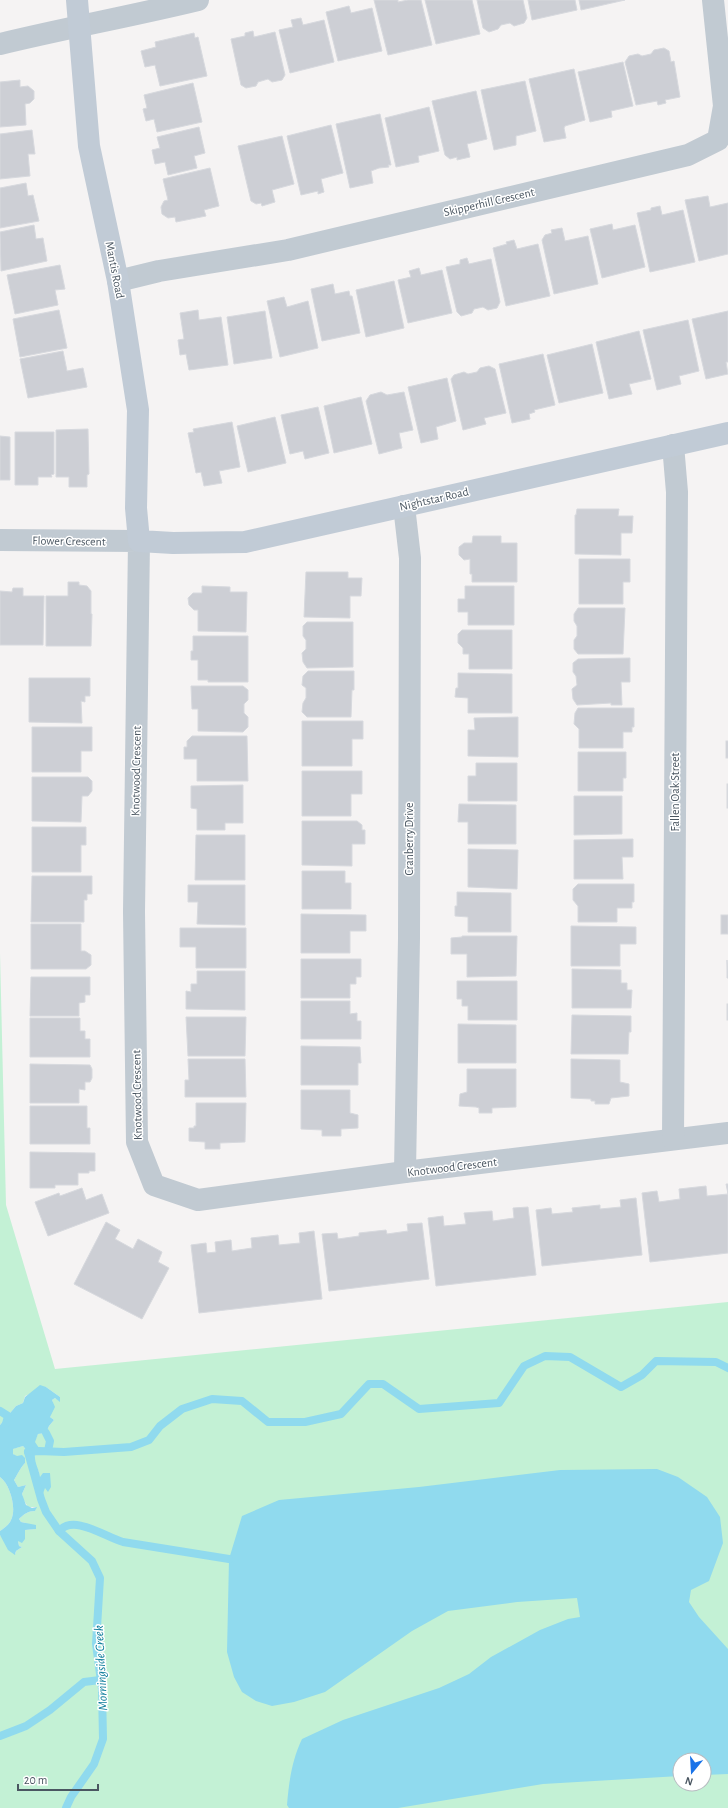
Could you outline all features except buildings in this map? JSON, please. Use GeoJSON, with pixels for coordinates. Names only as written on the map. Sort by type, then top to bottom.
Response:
{"type":"FeatureCollection","features":[{"type":"Feature","properties":{"kind":"street","name":"Mantis Road"},"geometry":{"type":"LineString","coordinates":[[77,0],[89,146],[118,281],[138,410],[136,508],[139,541]]}},
{"type":"Feature","properties":{"kind":"street"},"geometry":{"type":"LineString","coordinates":[[0,44],[78,25],[136,15],[198,0]]}},
{"type":"Feature","properties":{"kind":"street","name":"Skipperhill Crescent"},"geometry":{"type":"LineString","coordinates":[[118,281],[159,271],[288,250],[688,155],[718,140],[724,106],[713,0]]}},
{"type":"Feature","properties":{"kind":"street","name":"Nightstar Road"},"geometry":{"type":"LineString","coordinates":[[139,541],[173,543],[245,542],[728,433]]}},
{"type":"Feature","properties":{"kind":"street","name":"Fallen Oak Street"},"geometry":{"type":"LineString","coordinates":[[673,1139],[677,492],[674,445]]}},
{"type":"Feature","properties":{"kind":"street","name":"Cranberry Drive"},"geometry":{"type":"LineString","coordinates":[[404,506],[410,558],[409,930],[405,1172]]}},
{"type":"Feature","properties":{"kind":"street","name":"Flower Crescent"},"geometry":{"type":"LineString","coordinates":[[0,540],[139,541]]}},
{"type":"Feature","properties":{"kind":"street","name":"Knotwood Crescent"},"geometry":{"type":"LineString","coordinates":[[139,541],[134,904],[137,1142],[154,1185],[198,1200],[405,1172],[728,1133]]}},
{"type":"Feature","properties":{"kind":"green space"},"geometry":{"type":"Polygon","coordinates":[[[0,953],[6,1205],[55,1369],[728,1302],[728,1808],[0,1808],[0,1535],[16,1554],[16,1551],[22,1547],[19,1546],[18,1541],[25,1530],[35,1529],[26,1523],[21,1522],[19,1519],[26,1513],[35,1511],[36,1507],[28,1507],[22,1494],[26,1485],[18,1487],[14,1480],[25,1463],[13,1454],[12,1449],[23,1446],[28,1452],[41,1498],[39,1472],[34,1462],[35,1453],[39,1451],[34,1442],[38,1434],[46,1433],[54,1420],[50,1417],[53,1403],[52,1400],[55,1398],[60,1401],[60,1397],[46,1387],[25,1396],[23,1403],[16,1406],[0,1425],[0,953]]]}},
{"type":"Feature","properties":{"kind":"green space"},"geometry":{"type":"Polygon","coordinates":[[[0,1477],[7,1485],[12,1497],[13,1515],[10,1522],[0,1531],[0,1477]]]}},
{"type":"Feature","properties":{"kind":"water"},"geometry":{"type":"Polygon","coordinates":[[[40,1385],[46,1387],[60,1397],[60,1402],[55,1398],[52,1400],[55,1407],[50,1417],[54,1420],[46,1433],[38,1434],[35,1442],[41,1451],[35,1453],[35,1460],[40,1477],[43,1473],[50,1473],[51,1487],[48,1492],[45,1488],[41,1499],[28,1452],[23,1446],[13,1449],[13,1454],[17,1456],[22,1455],[25,1458],[25,1463],[14,1480],[18,1487],[26,1485],[22,1494],[26,1505],[32,1508],[37,1507],[35,1511],[26,1513],[19,1519],[21,1522],[36,1525],[36,1529],[25,1530],[25,1539],[22,1543],[18,1541],[19,1546],[22,1547],[16,1551],[15,1555],[8,1550],[0,1535],[0,1531],[10,1522],[13,1515],[13,1503],[7,1485],[0,1477],[0,1425],[16,1406],[23,1403],[25,1397],[40,1385]]]}},
{"type":"Feature","properties":{"kind":"water"},"geometry":{"type":"Polygon","coordinates":[[[657,1469],[678,1477],[707,1497],[720,1517],[723,1543],[709,1581],[691,1590],[689,1602],[699,1617],[728,1649],[728,1774],[712,1775],[712,1752],[672,1752],[672,1776],[543,1784],[398,1808],[289,1808],[287,1805],[292,1771],[302,1739],[343,1720],[439,1688],[469,1674],[491,1657],[540,1630],[568,1619],[580,1617],[577,1598],[517,1602],[448,1611],[412,1631],[325,1692],[294,1702],[272,1706],[256,1701],[242,1692],[234,1677],[227,1652],[229,1559],[242,1516],[279,1500],[419,1487],[560,1470],[657,1469]]]}},
{"type":"Feature","properties":{"kind":"waterway"},"geometry":{"type":"LineString","coordinates":[[28,1452],[64,1452],[131,1447],[149,1440],[160,1426],[182,1409],[212,1399],[242,1401],[268,1422],[305,1422],[341,1414],[369,1384],[383,1384],[419,1409],[499,1403],[524,1366],[545,1356],[570,1357],[621,1387],[642,1375],[656,1361],[716,1362],[728,1368]]}},
{"type":"Feature","properties":{"kind":"waterway","name":"Morningside Creek"},"geometry":{"type":"LineString","coordinates":[[0,1411],[8,1416],[6,1424]]}},
{"type":"Feature","properties":{"kind":"waterway"},"geometry":{"type":"LineString","coordinates":[[46,1433],[50,1441],[48,1451]]}},
{"type":"Feature","properties":{"kind":"waterway","name":"Morningside Creek"},"geometry":{"type":"LineString","coordinates":[[28,1452],[46,1512],[59,1531],[92,1561],[100,1578],[96,1644],[102,1689],[103,1739],[94,1764],[71,1797],[66,1808]]}},
{"type":"Feature","properties":{"kind":"waterway"},"geometry":{"type":"LineString","coordinates":[[59,1531],[65,1526],[81,1526],[90,1528],[123,1542],[229,1559]]}},
{"type":"Feature","properties":{"kind":"waterway"},"geometry":{"type":"LineString","coordinates":[[0,1736],[26,1726],[50,1710],[84,1682],[100,1680]]}}]}
